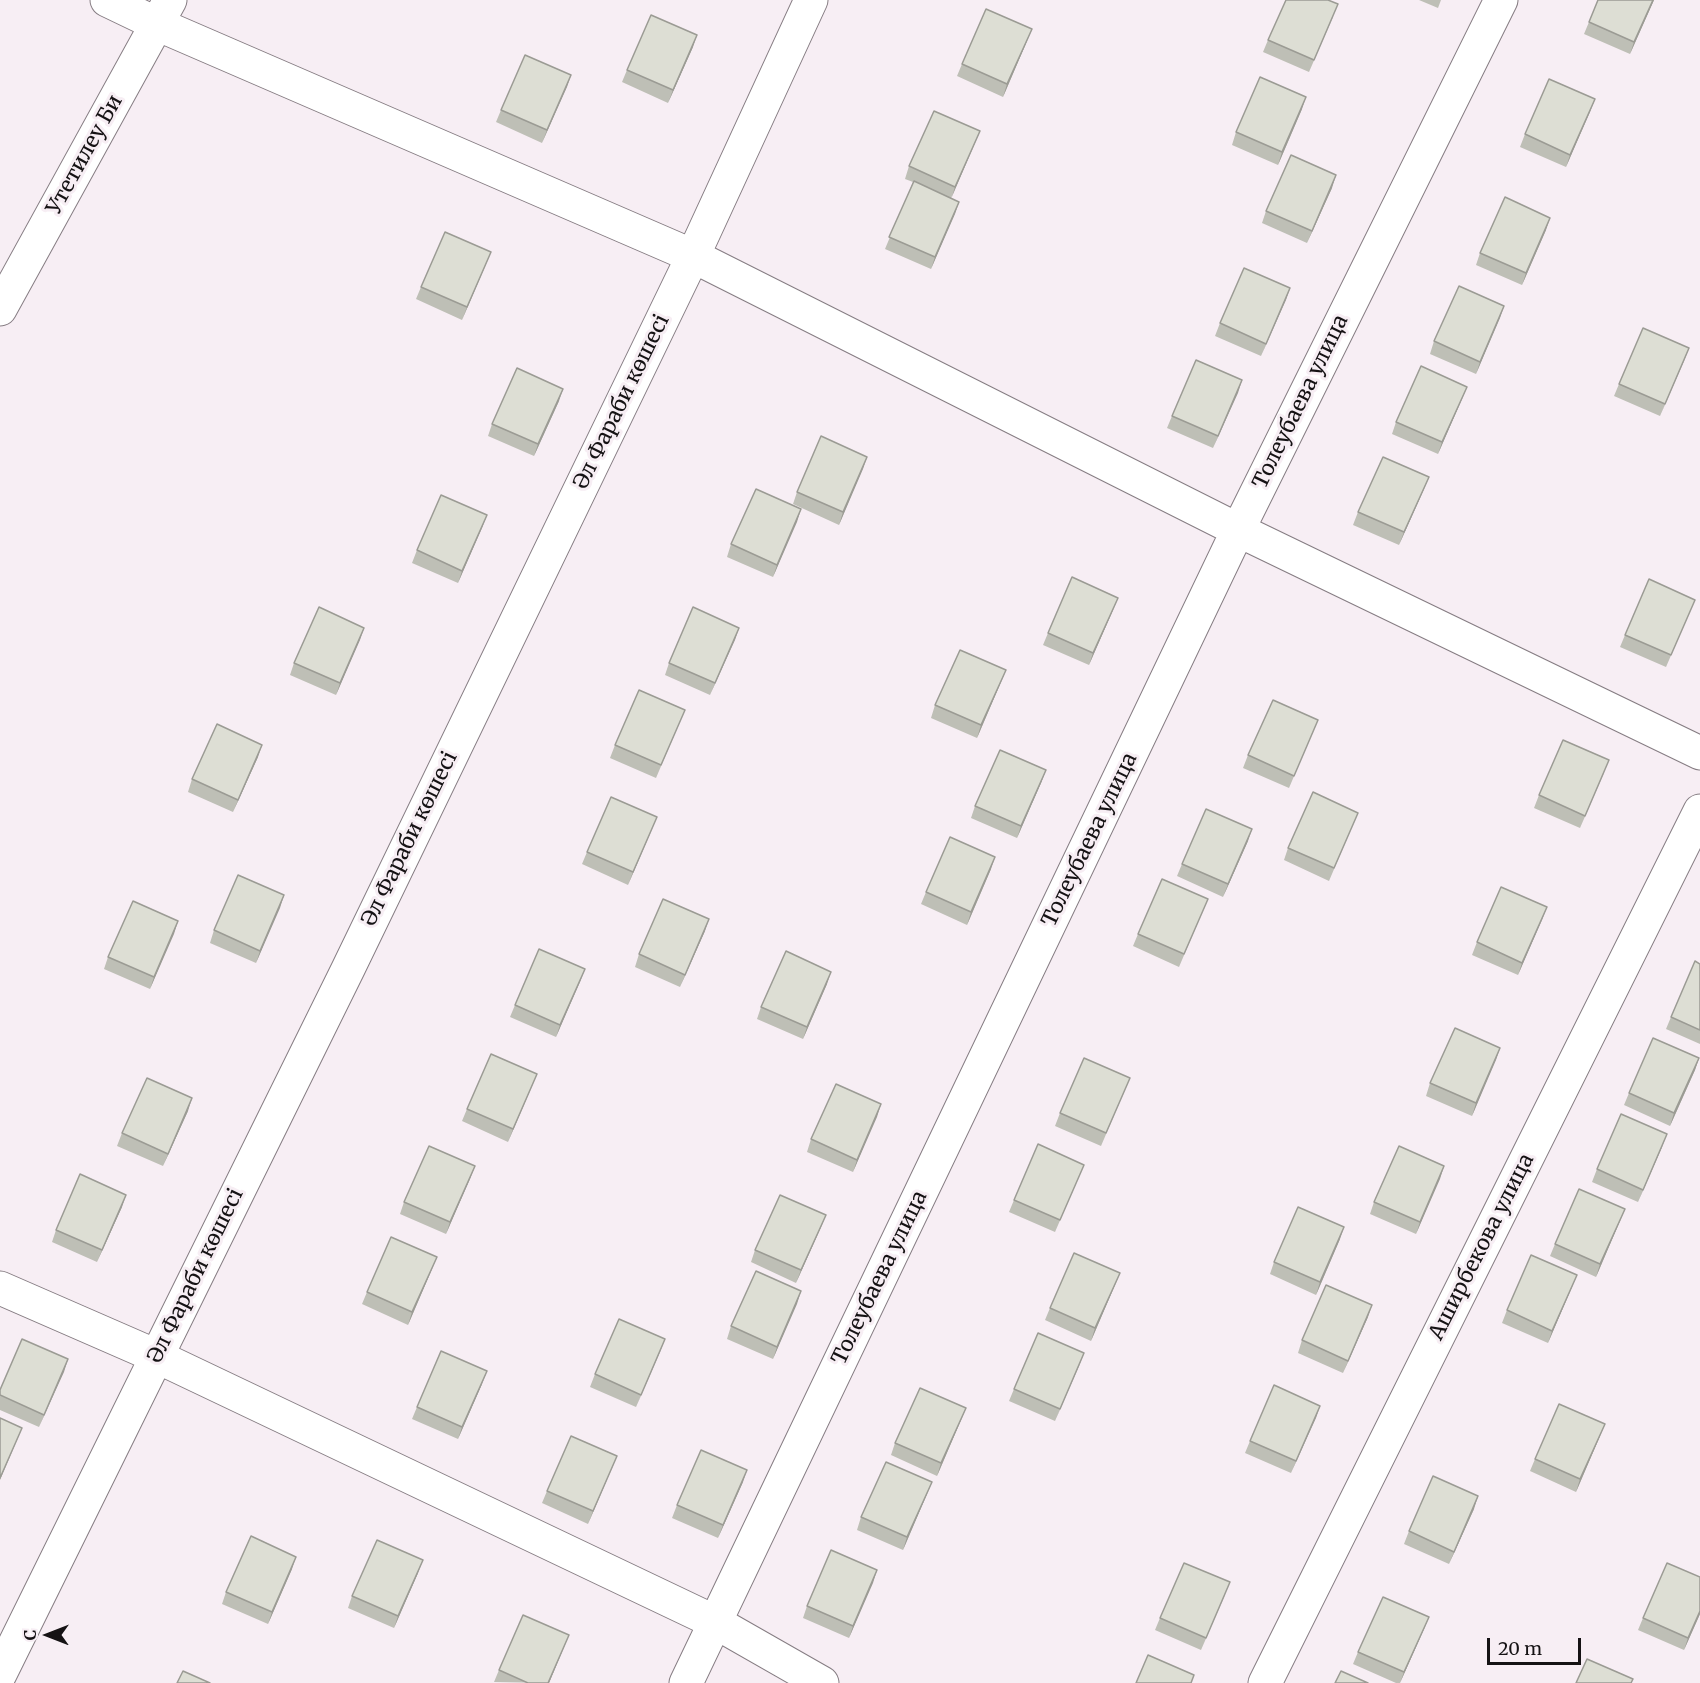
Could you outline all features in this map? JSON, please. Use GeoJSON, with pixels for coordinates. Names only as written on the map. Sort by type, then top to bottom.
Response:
{"type":"FeatureCollection","features":[{"type":"Feature","properties":{"kind":"street"},"geometry":{"type":"LineString","coordinates":[[107,0],[164,12],[693,256],[1238,530],[1700,753]]}},
{"type":"Feature","properties":{"kind":"street","name":"Әл Фараби көшесі"},"geometry":{"type":"LineString","coordinates":[[0,1674],[348,969],[693,256],[811,0]]}},
{"type":"Feature","properties":{"kind":"street","name":"Толеубаева улица"},"geometry":{"type":"LineString","coordinates":[[686,1683],[1238,530],[1501,0]]}},
{"type":"Feature","properties":{"kind":"street","name":"Утетилеу Би"},"geometry":{"type":"LineString","coordinates":[[0,309],[164,12]]}},
{"type":"Feature","properties":{"kind":"street","name":"Аширбекова улица"},"geometry":{"type":"LineString","coordinates":[[1265,1683],[1700,812]]}},
{"type":"Feature","properties":{"kind":"street"},"geometry":{"type":"LineString","coordinates":[[0,1288],[156,1356],[715,1622],[822,1683]]}},
{"type":"Feature","properties":{"kind":"building"},"geometry":{"type":"Polygon","coordinates":[[[1286,0],[1328,0],[1338,4],[1314,60],[1268,40],[1286,0]]]}},
{"type":"Feature","properties":{"kind":"building"},"geometry":{"type":"Polygon","coordinates":[[[1598,0],[1653,0],[1634,42],[1589,22],[1598,0]]]}},
{"type":"Feature","properties":{"kind":"building"},"geometry":{"type":"Polygon","coordinates":[[[986,9],[1032,29],[1007,84],[962,64],[986,9]]]}},
{"type":"Feature","properties":{"kind":"building"},"geometry":{"type":"Polygon","coordinates":[[[651,15],[697,35],[673,90],[627,70],[651,15]]]}},
{"type":"Feature","properties":{"kind":"building"},"geometry":{"type":"Polygon","coordinates":[[[525,55],[571,75],[547,130],[501,110],[525,55]]]}},
{"type":"Feature","properties":{"kind":"building"},"geometry":{"type":"Polygon","coordinates":[[[1260,77],[1306,97],[1282,152],[1236,132],[1260,77]]]}},
{"type":"Feature","properties":{"kind":"building"},"geometry":{"type":"Polygon","coordinates":[[[1549,79],[1595,99],[1570,155],[1525,134],[1549,79]]]}},
{"type":"Feature","properties":{"kind":"building"},"geometry":{"type":"Polygon","coordinates":[[[934,111],[980,131],[955,187],[909,166],[934,111]]]}},
{"type":"Feature","properties":{"kind":"building"},"geometry":{"type":"Polygon","coordinates":[[[1291,155],[1336,175],[1312,231],[1266,211],[1291,155]]]}},
{"type":"Feature","properties":{"kind":"building"},"geometry":{"type":"Polygon","coordinates":[[[914,181],[959,202],[935,257],[889,237],[914,181]]]}},
{"type":"Feature","properties":{"kind":"building"},"geometry":{"type":"Polygon","coordinates":[[[1505,197],[1550,218],[1526,273],[1480,253],[1505,197]]]}},
{"type":"Feature","properties":{"kind":"building"},"geometry":{"type":"Polygon","coordinates":[[[445,232],[491,252],[467,307],[421,287],[445,232]]]}},
{"type":"Feature","properties":{"kind":"building"},"geometry":{"type":"Polygon","coordinates":[[[1244,268],[1290,288],[1266,344],[1220,323],[1244,268]]]}},
{"type":"Feature","properties":{"kind":"building"},"geometry":{"type":"Polygon","coordinates":[[[1459,286],[1504,306],[1480,362],[1434,341],[1459,286]]]}},
{"type":"Feature","properties":{"kind":"building"},"geometry":{"type":"Polygon","coordinates":[[[1643,328],[1689,348],[1665,404],[1619,384],[1643,328]]]}},
{"type":"Feature","properties":{"kind":"building"},"geometry":{"type":"Polygon","coordinates":[[[1196,360],[1242,380],[1218,436],[1172,416],[1196,360]]]}},
{"type":"Feature","properties":{"kind":"building"},"geometry":{"type":"Polygon","coordinates":[[[1421,366],[1467,387],[1442,442],[1396,422],[1421,366]]]}},
{"type":"Feature","properties":{"kind":"building"},"geometry":{"type":"Polygon","coordinates":[[[517,368],[563,389],[538,444],[492,424],[517,368]]]}},
{"type":"Feature","properties":{"kind":"building"},"geometry":{"type":"Polygon","coordinates":[[[821,436],[867,457],[843,512],[797,492],[821,436]]]}},
{"type":"Feature","properties":{"kind":"building"},"geometry":{"type":"Polygon","coordinates":[[[1383,457],[1429,477],[1404,532],[1358,512],[1383,457]]]}},
{"type":"Feature","properties":{"kind":"building"},"geometry":{"type":"Polygon","coordinates":[[[756,489],[801,509],[777,565],[731,544],[756,489]]]}},
{"type":"Feature","properties":{"kind":"building"},"geometry":{"type":"Polygon","coordinates":[[[441,495],[487,515],[462,571],[417,550],[441,495]]]}},
{"type":"Feature","properties":{"kind":"building"},"geometry":{"type":"Polygon","coordinates":[[[1072,577],[1118,598],[1093,653],[1048,633],[1072,577]]]}},
{"type":"Feature","properties":{"kind":"building"},"geometry":{"type":"Polygon","coordinates":[[[1649,579],[1695,600],[1671,655],[1625,635],[1649,579]]]}},
{"type":"Feature","properties":{"kind":"building"},"geometry":{"type":"Polygon","coordinates":[[[319,607],[364,628],[340,683],[294,663],[319,607]]]}},
{"type":"Feature","properties":{"kind":"building"},"geometry":{"type":"Polygon","coordinates":[[[693,607],[739,628],[715,683],[669,663],[693,607]]]}},
{"type":"Feature","properties":{"kind":"building"},"geometry":{"type":"Polygon","coordinates":[[[960,650],[1006,670],[981,725],[935,705],[960,650]]]}},
{"type":"Feature","properties":{"kind":"building"},"geometry":{"type":"Polygon","coordinates":[[[639,690],[685,710],[661,765],[615,745],[639,690]]]}},
{"type":"Feature","properties":{"kind":"building"},"geometry":{"type":"Polygon","coordinates":[[[1273,700],[1318,720],[1294,776],[1248,755],[1273,700]]]}},
{"type":"Feature","properties":{"kind":"building"},"geometry":{"type":"Polygon","coordinates":[[[217,724],[262,745],[238,800],[192,779],[217,724]]]}},
{"type":"Feature","properties":{"kind":"building"},"geometry":{"type":"Polygon","coordinates":[[[1563,740],[1609,760],[1585,816],[1539,795],[1563,740]]]}},
{"type":"Feature","properties":{"kind":"building"},"geometry":{"type":"Polygon","coordinates":[[[1000,750],[1046,770],[1021,826],[975,806],[1000,750]]]}},
{"type":"Feature","properties":{"kind":"building"},"geometry":{"type":"Polygon","coordinates":[[[1313,792],[1358,813],[1334,868],[1288,848],[1313,792]]]}},
{"type":"Feature","properties":{"kind":"building"},"geometry":{"type":"Polygon","coordinates":[[[611,797],[657,817],[633,872],[587,852],[611,797]]]}},
{"type":"Feature","properties":{"kind":"building"},"geometry":{"type":"Polygon","coordinates":[[[1206,809],[1252,829],[1228,884],[1182,864],[1206,809]]]}},
{"type":"Feature","properties":{"kind":"building"},"geometry":{"type":"Polygon","coordinates":[[[950,837],[995,857],[971,912],[926,892],[950,837]]]}},
{"type":"Feature","properties":{"kind":"building"},"geometry":{"type":"Polygon","coordinates":[[[238,875],[284,895],[260,951],[214,930],[238,875]]]}},
{"type":"Feature","properties":{"kind":"building"},"geometry":{"type":"Polygon","coordinates":[[[1162,879],[1208,899],[1184,954],[1138,934],[1162,879]]]}},
{"type":"Feature","properties":{"kind":"building"},"geometry":{"type":"Polygon","coordinates":[[[1501,887],[1547,907],[1522,963],[1477,942],[1501,887]]]}},
{"type":"Feature","properties":{"kind":"building"},"geometry":{"type":"Polygon","coordinates":[[[663,899],[709,919],[685,975],[639,954],[663,899]]]}},
{"type":"Feature","properties":{"kind":"building"},"geometry":{"type":"Polygon","coordinates":[[[133,901],[178,921],[154,977],[108,957],[133,901]]]}},
{"type":"Feature","properties":{"kind":"building"},"geometry":{"type":"Polygon","coordinates":[[[539,949],[585,969],[560,1025],[515,1005],[539,949]]]}},
{"type":"Feature","properties":{"kind":"building"},"geometry":{"type":"Polygon","coordinates":[[[786,951],[831,972],[807,1027],[761,1007],[786,951]]]}},
{"type":"Feature","properties":{"kind":"building"},"geometry":{"type":"Polygon","coordinates":[[[1695,961],[1700,964],[1700,1030],[1671,1017],[1695,961]]]}},
{"type":"Feature","properties":{"kind":"building"},"geometry":{"type":"Polygon","coordinates":[[[1455,1028],[1500,1048],[1476,1103],[1430,1083],[1455,1028]]]}},
{"type":"Feature","properties":{"kind":"building"},"geometry":{"type":"Polygon","coordinates":[[[1653,1038],[1699,1058],[1674,1113],[1629,1093],[1653,1038]]]}},
{"type":"Feature","properties":{"kind":"building"},"geometry":{"type":"Polygon","coordinates":[[[491,1054],[537,1074],[513,1129],[467,1109],[491,1054]]]}},
{"type":"Feature","properties":{"kind":"building"},"geometry":{"type":"Polygon","coordinates":[[[1084,1058],[1130,1078],[1106,1133],[1060,1113],[1084,1058]]]}},
{"type":"Feature","properties":{"kind":"building"},"geometry":{"type":"Polygon","coordinates":[[[147,1078],[192,1098],[168,1154],[122,1133],[147,1078]]]}},
{"type":"Feature","properties":{"kind":"building"},"geometry":{"type":"Polygon","coordinates":[[[836,1084],[881,1104],[857,1160],[811,1139],[836,1084]]]}},
{"type":"Feature","properties":{"kind":"building"},"geometry":{"type":"Polygon","coordinates":[[[1621,1114],[1667,1134],[1643,1190],[1597,1169],[1621,1114]]]}},
{"type":"Feature","properties":{"kind":"building"},"geometry":{"type":"Polygon","coordinates":[[[1038,1144],[1084,1165],[1060,1220],[1014,1200],[1038,1144]]]}},
{"type":"Feature","properties":{"kind":"building"},"geometry":{"type":"Polygon","coordinates":[[[429,1146],[475,1166],[450,1222],[404,1202],[429,1146]]]}},
{"type":"Feature","properties":{"kind":"building"},"geometry":{"type":"Polygon","coordinates":[[[1399,1146],[1444,1166],[1420,1222],[1374,1202],[1399,1146]]]}},
{"type":"Feature","properties":{"kind":"building"},"geometry":{"type":"Polygon","coordinates":[[[80,1174],[126,1195],[102,1250],[56,1230],[80,1174]]]}},
{"type":"Feature","properties":{"kind":"building"},"geometry":{"type":"Polygon","coordinates":[[[1579,1189],[1625,1209],[1600,1264],[1555,1244],[1579,1189]]]}},
{"type":"Feature","properties":{"kind":"building"},"geometry":{"type":"Polygon","coordinates":[[[780,1195],[826,1215],[801,1270],[755,1250],[780,1195]]]}},
{"type":"Feature","properties":{"kind":"building"},"geometry":{"type":"Polygon","coordinates":[[[1298,1207],[1344,1227],[1320,1282],[1274,1262],[1298,1207]]]}},
{"type":"Feature","properties":{"kind":"building"},"geometry":{"type":"Polygon","coordinates":[[[391,1237],[437,1257],[412,1312],[367,1292],[391,1237]]]}},
{"type":"Feature","properties":{"kind":"building"},"geometry":{"type":"Polygon","coordinates":[[[1074,1253],[1120,1273],[1095,1328],[1050,1308],[1074,1253]]]}},
{"type":"Feature","properties":{"kind":"building"},"geometry":{"type":"Polygon","coordinates":[[[1531,1255],[1577,1275],[1552,1331],[1507,1310],[1531,1255]]]}},
{"type":"Feature","properties":{"kind":"building"},"geometry":{"type":"Polygon","coordinates":[[[756,1271],[801,1291],[777,1347],[731,1326],[756,1271]]]}},
{"type":"Feature","properties":{"kind":"building"},"geometry":{"type":"Polygon","coordinates":[[[1326,1285],[1372,1305],[1348,1361],[1302,1340],[1326,1285]]]}},
{"type":"Feature","properties":{"kind":"building"},"geometry":{"type":"Polygon","coordinates":[[[619,1319],[665,1339],[641,1395],[595,1374],[619,1319]]]}},
{"type":"Feature","properties":{"kind":"building"},"geometry":{"type":"Polygon","coordinates":[[[1038,1333],[1084,1353],[1060,1409],[1014,1389],[1038,1333]]]}},
{"type":"Feature","properties":{"kind":"building"},"geometry":{"type":"Polygon","coordinates":[[[22,1339],[68,1359],[44,1415],[0,1395],[0,1390],[22,1339]]]}},
{"type":"Feature","properties":{"kind":"building"},"geometry":{"type":"Polygon","coordinates":[[[441,1351],[487,1371],[462,1427],[417,1407],[441,1351]]]}},
{"type":"Feature","properties":{"kind":"building"},"geometry":{"type":"Polygon","coordinates":[[[1274,1385],[1320,1406],[1296,1461],[1250,1441],[1274,1385]]]}},
{"type":"Feature","properties":{"kind":"building"},"geometry":{"type":"Polygon","coordinates":[[[920,1388],[966,1408],[941,1463],[895,1443],[920,1388]]]}},
{"type":"Feature","properties":{"kind":"building"},"geometry":{"type":"Polygon","coordinates":[[[1559,1404],[1605,1424],[1580,1479],[1535,1459],[1559,1404]]]}},
{"type":"Feature","properties":{"kind":"building"},"geometry":{"type":"Polygon","coordinates":[[[0,1418],[22,1428],[0,1478],[0,1418]]]}},
{"type":"Feature","properties":{"kind":"building"},"geometry":{"type":"Polygon","coordinates":[[[571,1436],[617,1456],[593,1511],[547,1491],[571,1436]]]}},
{"type":"Feature","properties":{"kind":"building"},"geometry":{"type":"Polygon","coordinates":[[[701,1450],[747,1470],[723,1525],[677,1505],[701,1450]]]}},
{"type":"Feature","properties":{"kind":"building"},"geometry":{"type":"Polygon","coordinates":[[[886,1462],[932,1482],[907,1537],[861,1517],[886,1462]]]}},
{"type":"Feature","properties":{"kind":"building"},"geometry":{"type":"Polygon","coordinates":[[[1433,1476],[1478,1496],[1454,1552],[1409,1531],[1433,1476]]]}},
{"type":"Feature","properties":{"kind":"building"},"geometry":{"type":"Polygon","coordinates":[[[251,1536],[296,1557],[272,1612],[226,1592],[251,1536]]]}},
{"type":"Feature","properties":{"kind":"building"},"geometry":{"type":"Polygon","coordinates":[[[377,1540],[423,1560],[398,1616],[352,1596],[377,1540]]]}},
{"type":"Feature","properties":{"kind":"building"},"geometry":{"type":"Polygon","coordinates":[[[831,1550],[877,1570],[853,1626],[807,1606],[831,1550]]]}},
{"type":"Feature","properties":{"kind":"building"},"geometry":{"type":"Polygon","coordinates":[[[1184,1563],[1230,1582],[1206,1638],[1160,1618],[1184,1563]]]}},
{"type":"Feature","properties":{"kind":"building"},"geometry":{"type":"Polygon","coordinates":[[[1667,1563],[1700,1577],[1700,1611],[1688,1638],[1643,1618],[1667,1563]]]}},
{"type":"Feature","properties":{"kind":"building"},"geometry":{"type":"Polygon","coordinates":[[[1383,1597],[1429,1617],[1404,1672],[1358,1652],[1383,1597]]]}},
{"type":"Feature","properties":{"kind":"building"},"geometry":{"type":"Polygon","coordinates":[[[523,1615],[569,1635],[548,1683],[528,1683],[499,1670],[523,1615]]]}},
{"type":"Feature","properties":{"kind":"building"},"geometry":{"type":"Polygon","coordinates":[[[1148,1655],[1194,1675],[1191,1683],[1136,1683],[1148,1655]]]}},
{"type":"Feature","properties":{"kind":"building"},"geometry":{"type":"Polygon","coordinates":[[[1587,1659],[1633,1679],[1631,1683],[1576,1683],[1587,1659]]]}},
{"type":"Feature","properties":{"kind":"building"},"geometry":{"type":"Polygon","coordinates":[[[183,1671],[210,1683],[177,1683],[183,1671]]]}},
{"type":"Feature","properties":{"kind":"building"},"geometry":{"type":"Polygon","coordinates":[[[1341,1671],[1368,1683],[1335,1683],[1341,1671]]]}}]}
